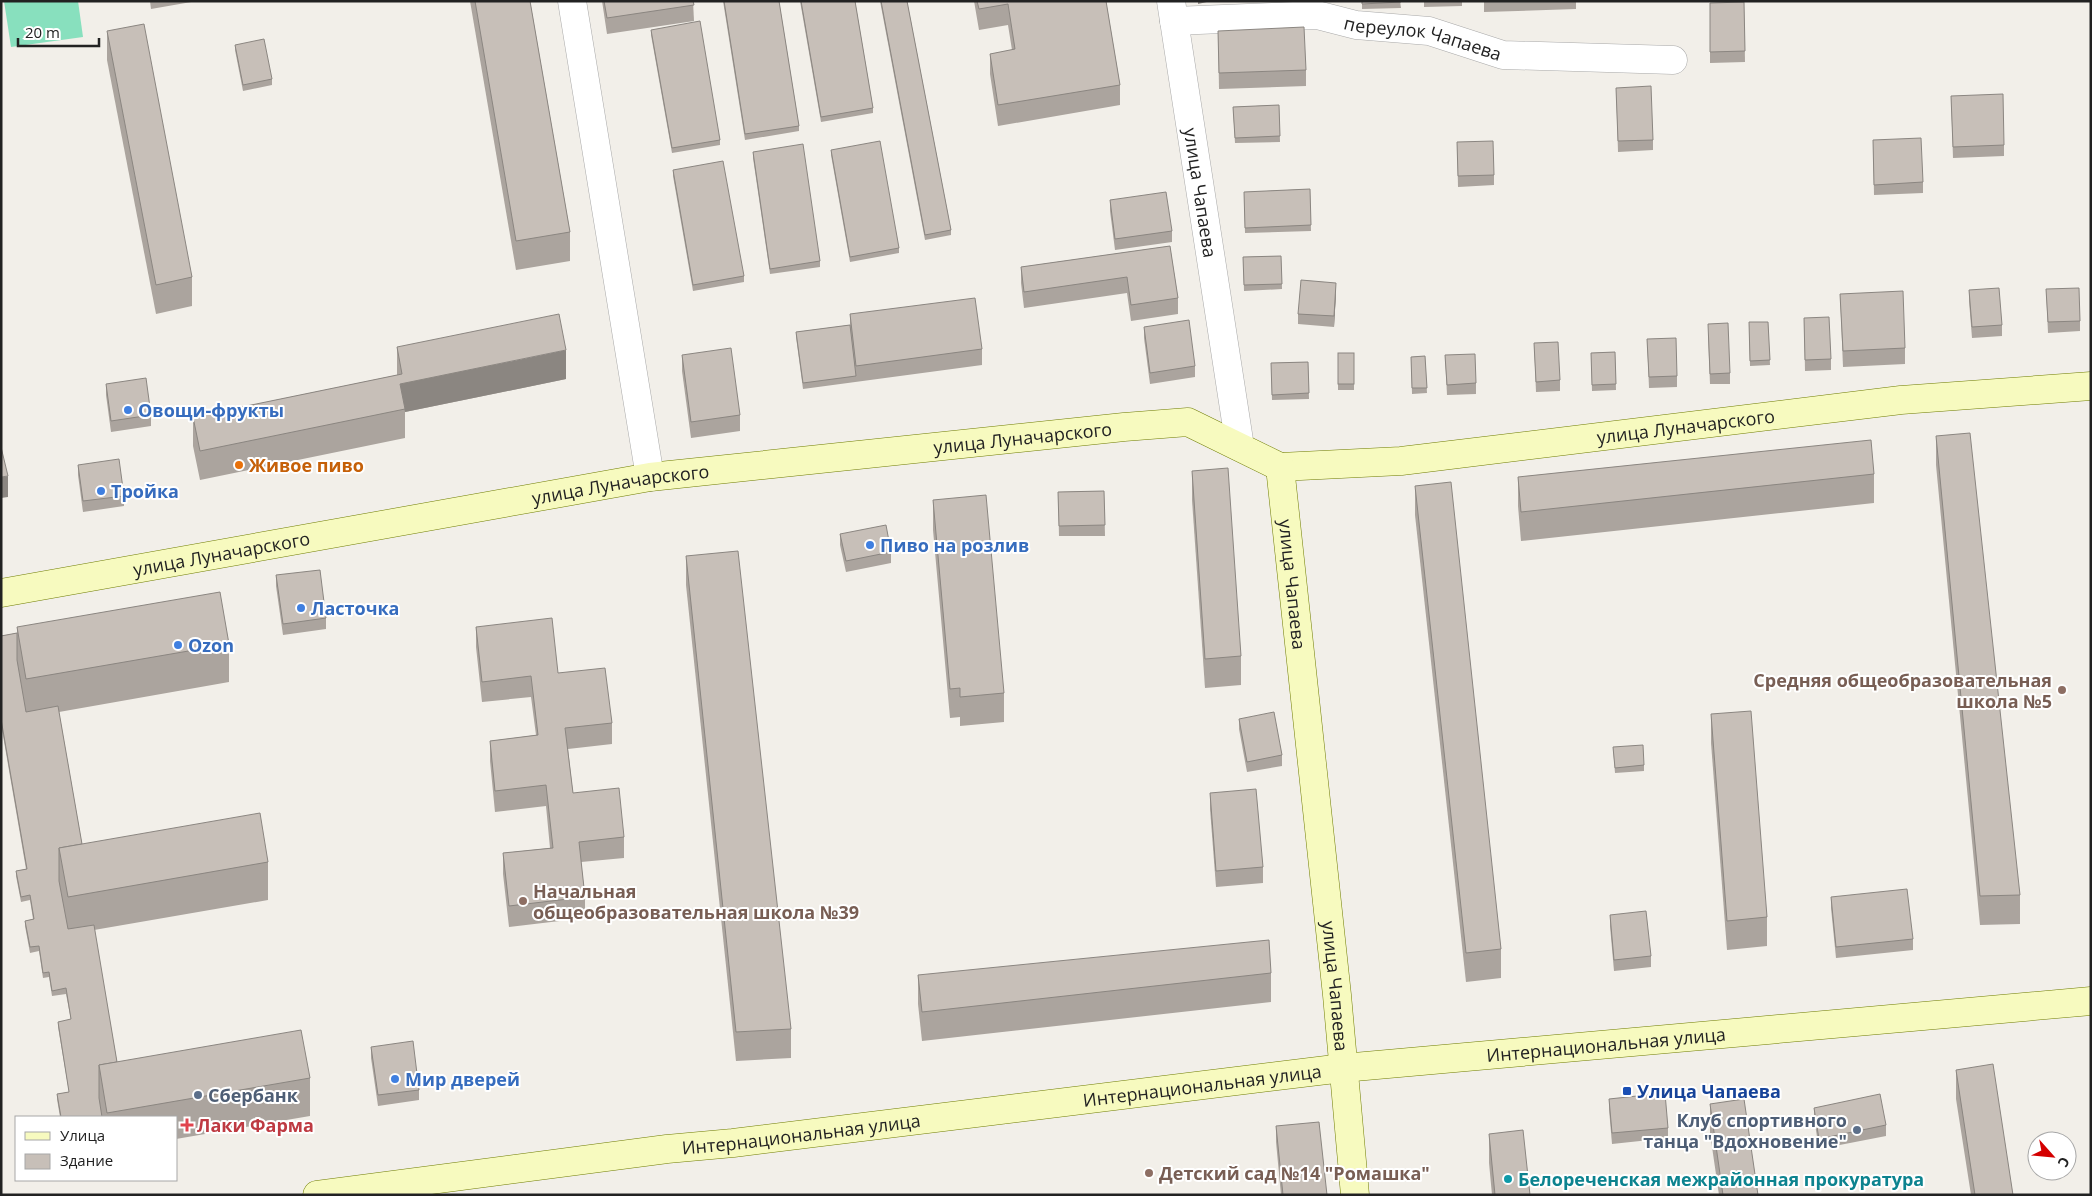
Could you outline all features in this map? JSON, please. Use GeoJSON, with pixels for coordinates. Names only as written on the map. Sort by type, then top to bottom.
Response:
{"type":"FeatureCollection","features":[{"type":"Feature","properties":{"kind":"street"},"geometry":{"type":"LineString","coordinates":[[572,1],[650,477]]}},
{"type":"Feature","properties":{"kind":"street","name":"переулок Чапаева"},"geometry":{"type":"LineString","coordinates":[[1173,11],[1317,15],[1356,25],[1429,31],[1503,55],[1673,60]]}},
{"type":"Feature","properties":{"kind":"street","name":"улица Чапаева"},"geometry":{"type":"LineString","coordinates":[[1173,11],[1240,447]]}},
{"type":"Feature","properties":{"kind":"street","name":"улица Луначарского"},"geometry":{"type":"LineString","coordinates":[[1280,467],[1401,461],[1901,400],[2091,386]]}},
{"type":"Feature","properties":{"kind":"street","name":"улица Луначарского"},"geometry":{"type":"LineString","coordinates":[[1,592],[650,477],[1114,428],[1188,422],[1240,447]]}},
{"type":"Feature","properties":{"kind":"street"},"geometry":{"type":"LineString","coordinates":[[1240,447],[1280,467]]}},
{"type":"Feature","properties":{"kind":"street","name":"улица Чапаева"},"geometry":{"type":"LineString","coordinates":[[1280,467],[1338,995],[1355,1195]]}},
{"type":"Feature","properties":{"kind":"street","name":"Интернациональная улица"},"geometry":{"type":"LineString","coordinates":[[318,1195],[667,1149],[733,1144],[1343,1068],[2091,1001]]}},
{"type":"Feature","properties":{"kind":"green space"},"geometry":{"type":"Polygon","coordinates":[[[4,1],[78,1],[83,37],[11,47],[4,1]]]}},
{"type":"Feature","properties":{"kind":"building"},"geometry":{"type":"Polygon","coordinates":[[[475,1],[530,1],[570,232],[516,241],[475,1]]]}},
{"type":"Feature","properties":{"kind":"building"},"geometry":{"type":"Polygon","coordinates":[[[604,1],[693,1],[694,5],[607,18],[604,1]]]}},
{"type":"Feature","properties":{"kind":"building"},"geometry":{"type":"Polygon","coordinates":[[[724,1],[779,1],[799,126],[745,134],[724,1]]]}},
{"type":"Feature","properties":{"kind":"building"},"geometry":{"type":"Polygon","coordinates":[[[801,1],[855,1],[873,108],[821,117],[801,1]]]}},
{"type":"Feature","properties":{"kind":"building"},"geometry":{"type":"Polygon","coordinates":[[[881,1],[907,1],[951,230],[925,235],[881,1]]]}},
{"type":"Feature","properties":{"kind":"building"},"geometry":{"type":"Polygon","coordinates":[[[977,1],[1106,1],[1120,85],[998,105],[990,54],[1015,49],[1008,4],[979,9],[977,1]]]}},
{"type":"Feature","properties":{"kind":"building"},"geometry":{"type":"Polygon","coordinates":[[[1362,1],[1400,1],[1401,2],[1362,4],[1362,1]]]}},
{"type":"Feature","properties":{"kind":"building"},"geometry":{"type":"Polygon","coordinates":[[[1744,2],[1745,51],[1710,52],[1710,3],[1744,2]]]}},
{"type":"Feature","properties":{"kind":"building"},"geometry":{"type":"Polygon","coordinates":[[[700,21],[720,140],[672,148],[651,30],[700,21]]]}},
{"type":"Feature","properties":{"kind":"building"},"geometry":{"type":"Polygon","coordinates":[[[144,24],[192,277],[156,285],[107,31],[144,24]]]}},
{"type":"Feature","properties":{"kind":"building"},"geometry":{"type":"Polygon","coordinates":[[[1304,27],[1306,70],[1219,73],[1218,31],[1304,27]]]}},
{"type":"Feature","properties":{"kind":"building"},"geometry":{"type":"Polygon","coordinates":[[[264,39],[272,79],[243,85],[235,45],[264,39]]]}},
{"type":"Feature","properties":{"kind":"building"},"geometry":{"type":"Polygon","coordinates":[[[1651,86],[1653,140],[1618,141],[1616,88],[1651,86]]]}},
{"type":"Feature","properties":{"kind":"building"},"geometry":{"type":"Polygon","coordinates":[[[2003,94],[2004,145],[1953,147],[1951,96],[2003,94]]]}},
{"type":"Feature","properties":{"kind":"building"},"geometry":{"type":"Polygon","coordinates":[[[1279,105],[1280,136],[1235,138],[1233,107],[1279,105]]]}},
{"type":"Feature","properties":{"kind":"building"},"geometry":{"type":"Polygon","coordinates":[[[1921,138],[1923,182],[1874,185],[1873,140],[1921,138]]]}},
{"type":"Feature","properties":{"kind":"building"},"geometry":{"type":"Polygon","coordinates":[[[880,141],[899,248],[850,257],[831,150],[880,141]]]}},
{"type":"Feature","properties":{"kind":"building"},"geometry":{"type":"Polygon","coordinates":[[[1493,141],[1494,175],[1458,176],[1457,142],[1493,141]]]}},
{"type":"Feature","properties":{"kind":"building"},"geometry":{"type":"Polygon","coordinates":[[[803,144],[820,261],[770,269],[753,152],[803,144]]]}},
{"type":"Feature","properties":{"kind":"building"},"geometry":{"type":"Polygon","coordinates":[[[723,161],[744,276],[693,285],[673,170],[723,161]]]}},
{"type":"Feature","properties":{"kind":"building"},"geometry":{"type":"Polygon","coordinates":[[[1310,189],[1311,225],[1245,228],[1244,192],[1310,189]]]}},
{"type":"Feature","properties":{"kind":"building"},"geometry":{"type":"Polygon","coordinates":[[[1166,192],[1172,231],[1115,239],[1110,200],[1166,192]]]}},
{"type":"Feature","properties":{"kind":"building"},"geometry":{"type":"Polygon","coordinates":[[[1170,246],[1178,298],[1131,305],[1127,277],[1024,292],[1021,267],[1170,246]]]}},
{"type":"Feature","properties":{"kind":"building"},"geometry":{"type":"Polygon","coordinates":[[[1281,256],[1282,284],[1244,285],[1243,257],[1281,256]]]}},
{"type":"Feature","properties":{"kind":"building"},"geometry":{"type":"Polygon","coordinates":[[[1301,280],[1336,283],[1334,316],[1298,314],[1301,280]]]}},
{"type":"Feature","properties":{"kind":"building"},"geometry":{"type":"Polygon","coordinates":[[[1999,288],[2002,325],[1972,327],[1969,290],[1999,288]]]}},
{"type":"Feature","properties":{"kind":"building"},"geometry":{"type":"Polygon","coordinates":[[[2079,288],[2080,321],[2048,322],[2046,289],[2079,288]]]}},
{"type":"Feature","properties":{"kind":"building"},"geometry":{"type":"Polygon","coordinates":[[[1903,291],[1905,348],[1843,351],[1840,294],[1903,291]]]}},
{"type":"Feature","properties":{"kind":"building"},"geometry":{"type":"Polygon","coordinates":[[[975,298],[982,349],[856,366],[850,314],[975,298]]]}},
{"type":"Feature","properties":{"kind":"building"},"geometry":{"type":"Polygon","coordinates":[[[559,314],[566,350],[400,384],[405,409],[200,451],[193,417],[402,374],[397,347],[559,314]]]}},
{"type":"Feature","properties":{"kind":"building"},"geometry":{"type":"Polygon","coordinates":[[[1829,317],[1831,359],[1805,360],[1804,318],[1829,317]]]}},
{"type":"Feature","properties":{"kind":"building"},"geometry":{"type":"Polygon","coordinates":[[[1189,320],[1195,366],[1150,373],[1144,327],[1189,320]]]}},
{"type":"Feature","properties":{"kind":"building"},"geometry":{"type":"Polygon","coordinates":[[[1749,322],[1768,322],[1770,360],[1750,361],[1749,322]]]}},
{"type":"Feature","properties":{"kind":"building"},"geometry":{"type":"Polygon","coordinates":[[[1728,323],[1730,373],[1710,374],[1708,324],[1728,323]]]}},
{"type":"Feature","properties":{"kind":"building"},"geometry":{"type":"Polygon","coordinates":[[[850,325],[856,376],[803,383],[796,332],[850,325]]]}},
{"type":"Feature","properties":{"kind":"building"},"geometry":{"type":"Polygon","coordinates":[[[1676,338],[1677,376],[1649,377],[1647,339],[1676,338]]]}},
{"type":"Feature","properties":{"kind":"building"},"geometry":{"type":"Polygon","coordinates":[[[1558,342],[1560,380],[1536,382],[1534,343],[1558,342]]]}},
{"type":"Feature","properties":{"kind":"building"},"geometry":{"type":"Polygon","coordinates":[[[731,348],[740,415],[691,422],[682,355],[731,348]]]}},
{"type":"Feature","properties":{"kind":"building"},"geometry":{"type":"Polygon","coordinates":[[[1615,352],[1616,384],[1592,385],[1591,353],[1615,352]]]}},
{"type":"Feature","properties":{"kind":"building"},"geometry":{"type":"Polygon","coordinates":[[[1338,353],[1354,353],[1354,384],[1338,384],[1338,353]]]}},
{"type":"Feature","properties":{"kind":"building"},"geometry":{"type":"Polygon","coordinates":[[[1475,354],[1476,383],[1447,385],[1445,355],[1475,354]]]}},
{"type":"Feature","properties":{"kind":"building"},"geometry":{"type":"Polygon","coordinates":[[[1425,356],[1427,388],[1412,388],[1411,357],[1425,356]]]}},
{"type":"Feature","properties":{"kind":"building"},"geometry":{"type":"Polygon","coordinates":[[[1308,362],[1309,393],[1272,395],[1271,363],[1308,362]]]}},
{"type":"Feature","properties":{"kind":"building","name":"Овощи-фрукты"},"geometry":{"type":"Polygon","coordinates":[[[146,378],[151,415],[111,421],[106,384],[146,378]]]}},
{"type":"Feature","properties":{"kind":"building"},"geometry":{"type":"Polygon","coordinates":[[[1970,433],[2020,895],[1980,896],[1936,436],[1970,433]]]}},
{"type":"Feature","properties":{"kind":"building"},"geometry":{"type":"Polygon","coordinates":[[[1871,440],[1874,474],[1521,512],[1518,477],[1871,440]]]}},
{"type":"Feature","properties":{"kind":"building"},"geometry":{"type":"Polygon","coordinates":[[[1,447],[8,476],[1,477],[1,447]]]}},
{"type":"Feature","properties":{"kind":"building","name":"Тройка"},"geometry":{"type":"Polygon","coordinates":[[[119,459],[124,496],[83,501],[78,465],[119,459]]]}},
{"type":"Feature","properties":{"kind":"building"},"geometry":{"type":"Polygon","coordinates":[[[1228,468],[1241,656],[1205,659],[1192,471],[1228,468]]]}},
{"type":"Feature","properties":{"kind":"building"},"geometry":{"type":"Polygon","coordinates":[[[1451,482],[1501,949],[1466,953],[1415,486],[1451,482]]]}},
{"type":"Feature","properties":{"kind":"building"},"geometry":{"type":"Polygon","coordinates":[[[1104,491],[1105,525],[1059,526],[1058,492],[1104,491]]]}},
{"type":"Feature","properties":{"kind":"building"},"geometry":{"type":"Polygon","coordinates":[[[986,495],[1004,693],[960,697],[960,688],[950,689],[933,500],[986,495]]]}},
{"type":"Feature","properties":{"kind":"building"},"geometry":{"type":"Polygon","coordinates":[[[886,525],[891,552],[846,561],[840,534],[886,525]]]}},
{"type":"Feature","properties":{"kind":"building"},"geometry":{"type":"Polygon","coordinates":[[[738,551],[791,1029],[736,1032],[686,556],[738,551]]]}},
{"type":"Feature","properties":{"kind":"building","name":"Ласточка"},"geometry":{"type":"Polygon","coordinates":[[[320,570],[326,618],[283,624],[276,575],[320,570]]]}},
{"type":"Feature","properties":{"kind":"building"},"geometry":{"type":"Polygon","coordinates":[[[220,592],[229,644],[26,679],[17,627],[220,592]]]}},
{"type":"Feature","properties":{"kind":"building"},"geometry":{"type":"Polygon","coordinates":[[[552,618],[558,673],[605,668],[612,723],[565,728],[573,793],[619,788],[624,837],[579,842],[585,897],[509,906],[503,853],[553,848],[546,785],[495,791],[490,741],[538,735],[531,676],[482,682],[476,627],[552,618]]]}},
{"type":"Feature","properties":{"kind":"building"},"geometry":{"type":"Polygon","coordinates":[[[17,633],[17,660],[26,712],[58,706],[82,844],[59,848],[59,881],[68,929],[94,925],[117,1062],[99,1065],[99,1098],[102,1116],[61,1116],[57,1094],[69,1092],[58,1022],[71,1019],[66,988],[52,991],[49,972],[43,973],[39,946],[30,947],[25,921],[34,919],[30,895],[21,897],[16,871],[27,869],[1,719],[1,636],[17,633]]]}},
{"type":"Feature","properties":{"kind":"building"},"geometry":{"type":"Polygon","coordinates":[[[1751,711],[1767,917],[1727,921],[1711,714],[1751,711]]]}},
{"type":"Feature","properties":{"kind":"building"},"geometry":{"type":"Polygon","coordinates":[[[1274,712],[1282,755],[1247,762],[1239,719],[1274,712]]]}},
{"type":"Feature","properties":{"kind":"building"},"geometry":{"type":"Polygon","coordinates":[[[1643,745],[1644,765],[1615,768],[1613,747],[1643,745]]]}},
{"type":"Feature","properties":{"kind":"building"},"geometry":{"type":"Polygon","coordinates":[[[1256,789],[1263,867],[1216,871],[1210,793],[1256,789]]]}},
{"type":"Feature","properties":{"kind":"building"},"geometry":{"type":"Polygon","coordinates":[[[260,813],[268,862],[68,897],[59,848],[260,813]]]}},
{"type":"Feature","properties":{"kind":"building"},"geometry":{"type":"Polygon","coordinates":[[[1907,889],[1913,939],[1836,947],[1831,897],[1907,889]]]}},
{"type":"Feature","properties":{"kind":"building"},"geometry":{"type":"Polygon","coordinates":[[[1646,911],[1651,956],[1614,960],[1610,915],[1646,911]]]}},
{"type":"Feature","properties":{"kind":"building"},"geometry":{"type":"Polygon","coordinates":[[[1269,940],[1271,973],[922,1012],[918,975],[1269,940]]]}},
{"type":"Feature","properties":{"kind":"building"},"geometry":{"type":"Polygon","coordinates":[[[301,1030],[310,1078],[107,1113],[99,1065],[301,1030]]]}},
{"type":"Feature","properties":{"kind":"building","name":"Мир дверей"},"geometry":{"type":"Polygon","coordinates":[[[413,1041],[419,1090],[378,1095],[371,1047],[413,1041]]]}},
{"type":"Feature","properties":{"kind":"building"},"geometry":{"type":"Polygon","coordinates":[[[1993,1064],[2013,1195],[1975,1195],[1956,1070],[1993,1064]]]}},
{"type":"Feature","properties":{"kind":"building"},"geometry":{"type":"Polygon","coordinates":[[[1665,1093],[1668,1128],[1612,1133],[1609,1099],[1665,1093]]]}},
{"type":"Feature","properties":{"kind":"building"},"geometry":{"type":"Polygon","coordinates":[[[1880,1094],[1886,1125],[1819,1139],[1814,1108],[1880,1094]]]}},
{"type":"Feature","properties":{"kind":"building"},"geometry":{"type":"Polygon","coordinates":[[[1744,1099],[1758,1195],[1723,1195],[1710,1104],[1744,1099]]]}},
{"type":"Feature","properties":{"kind":"building"},"geometry":{"type":"Polygon","coordinates":[[[1319,1122],[1327,1195],[1283,1195],[1276,1126],[1319,1122]]]}},
{"type":"Feature","properties":{"kind":"building"},"geometry":{"type":"Polygon","coordinates":[[[1523,1130],[1530,1195],[1495,1195],[1489,1134],[1523,1130]]]}},
{"type":"Feature","properties":{"kind":"place","name":"Овощи-фрукты"},"geometry":{"type":"Point","coordinates":[128,410]}},
{"type":"Feature","properties":{"kind":"place","name":"Живое пиво"},"geometry":{"type":"Point","coordinates":[239,465]}},
{"type":"Feature","properties":{"kind":"place","name":"Тройка"},"geometry":{"type":"Point","coordinates":[101,491]}},
{"type":"Feature","properties":{"kind":"place","name":"Пиво на розлив"},"geometry":{"type":"Point","coordinates":[870,545]}},
{"type":"Feature","properties":{"kind":"place","name":"Ласточка"},"geometry":{"type":"Point","coordinates":[301,608]}},
{"type":"Feature","properties":{"kind":"place","name":"Ozon"},"geometry":{"type":"Point","coordinates":[178,645]}},
{"type":"Feature","properties":{"kind":"place","name":"Средняя общеобразовательная школа №5"},"geometry":{"type":"Point","coordinates":[2062,690]}},
{"type":"Feature","properties":{"kind":"place","name":"Начальная общеобразовательная школа №39"},"geometry":{"type":"Point","coordinates":[523,901]}},
{"type":"Feature","properties":{"kind":"place","name":"Мир дверей"},"geometry":{"type":"Point","coordinates":[395,1079]}},
{"type":"Feature","properties":{"kind":"place","name":"Улица Чапаева"},"geometry":{"type":"Point","coordinates":[1627,1091]}},
{"type":"Feature","properties":{"kind":"place","name":"Сбербанк"},"geometry":{"type":"Point","coordinates":[198,1095]}},
{"type":"Feature","properties":{"kind":"place","name":"Лаки Фарма"},"geometry":{"type":"Point","coordinates":[187,1125]}},
{"type":"Feature","properties":{"kind":"place","name":"Клуб спортивного танца \"Вдохновение\""},"geometry":{"type":"Point","coordinates":[1857,1130]}},
{"type":"Feature","properties":{"kind":"place","name":"Детский сад №14 \"Ромашка\""},"geometry":{"type":"Point","coordinates":[1149,1173]}},
{"type":"Feature","properties":{"kind":"place","name":"Белореченская межрайонная прокуратура"},"geometry":{"type":"Point","coordinates":[1508,1179]}}]}
